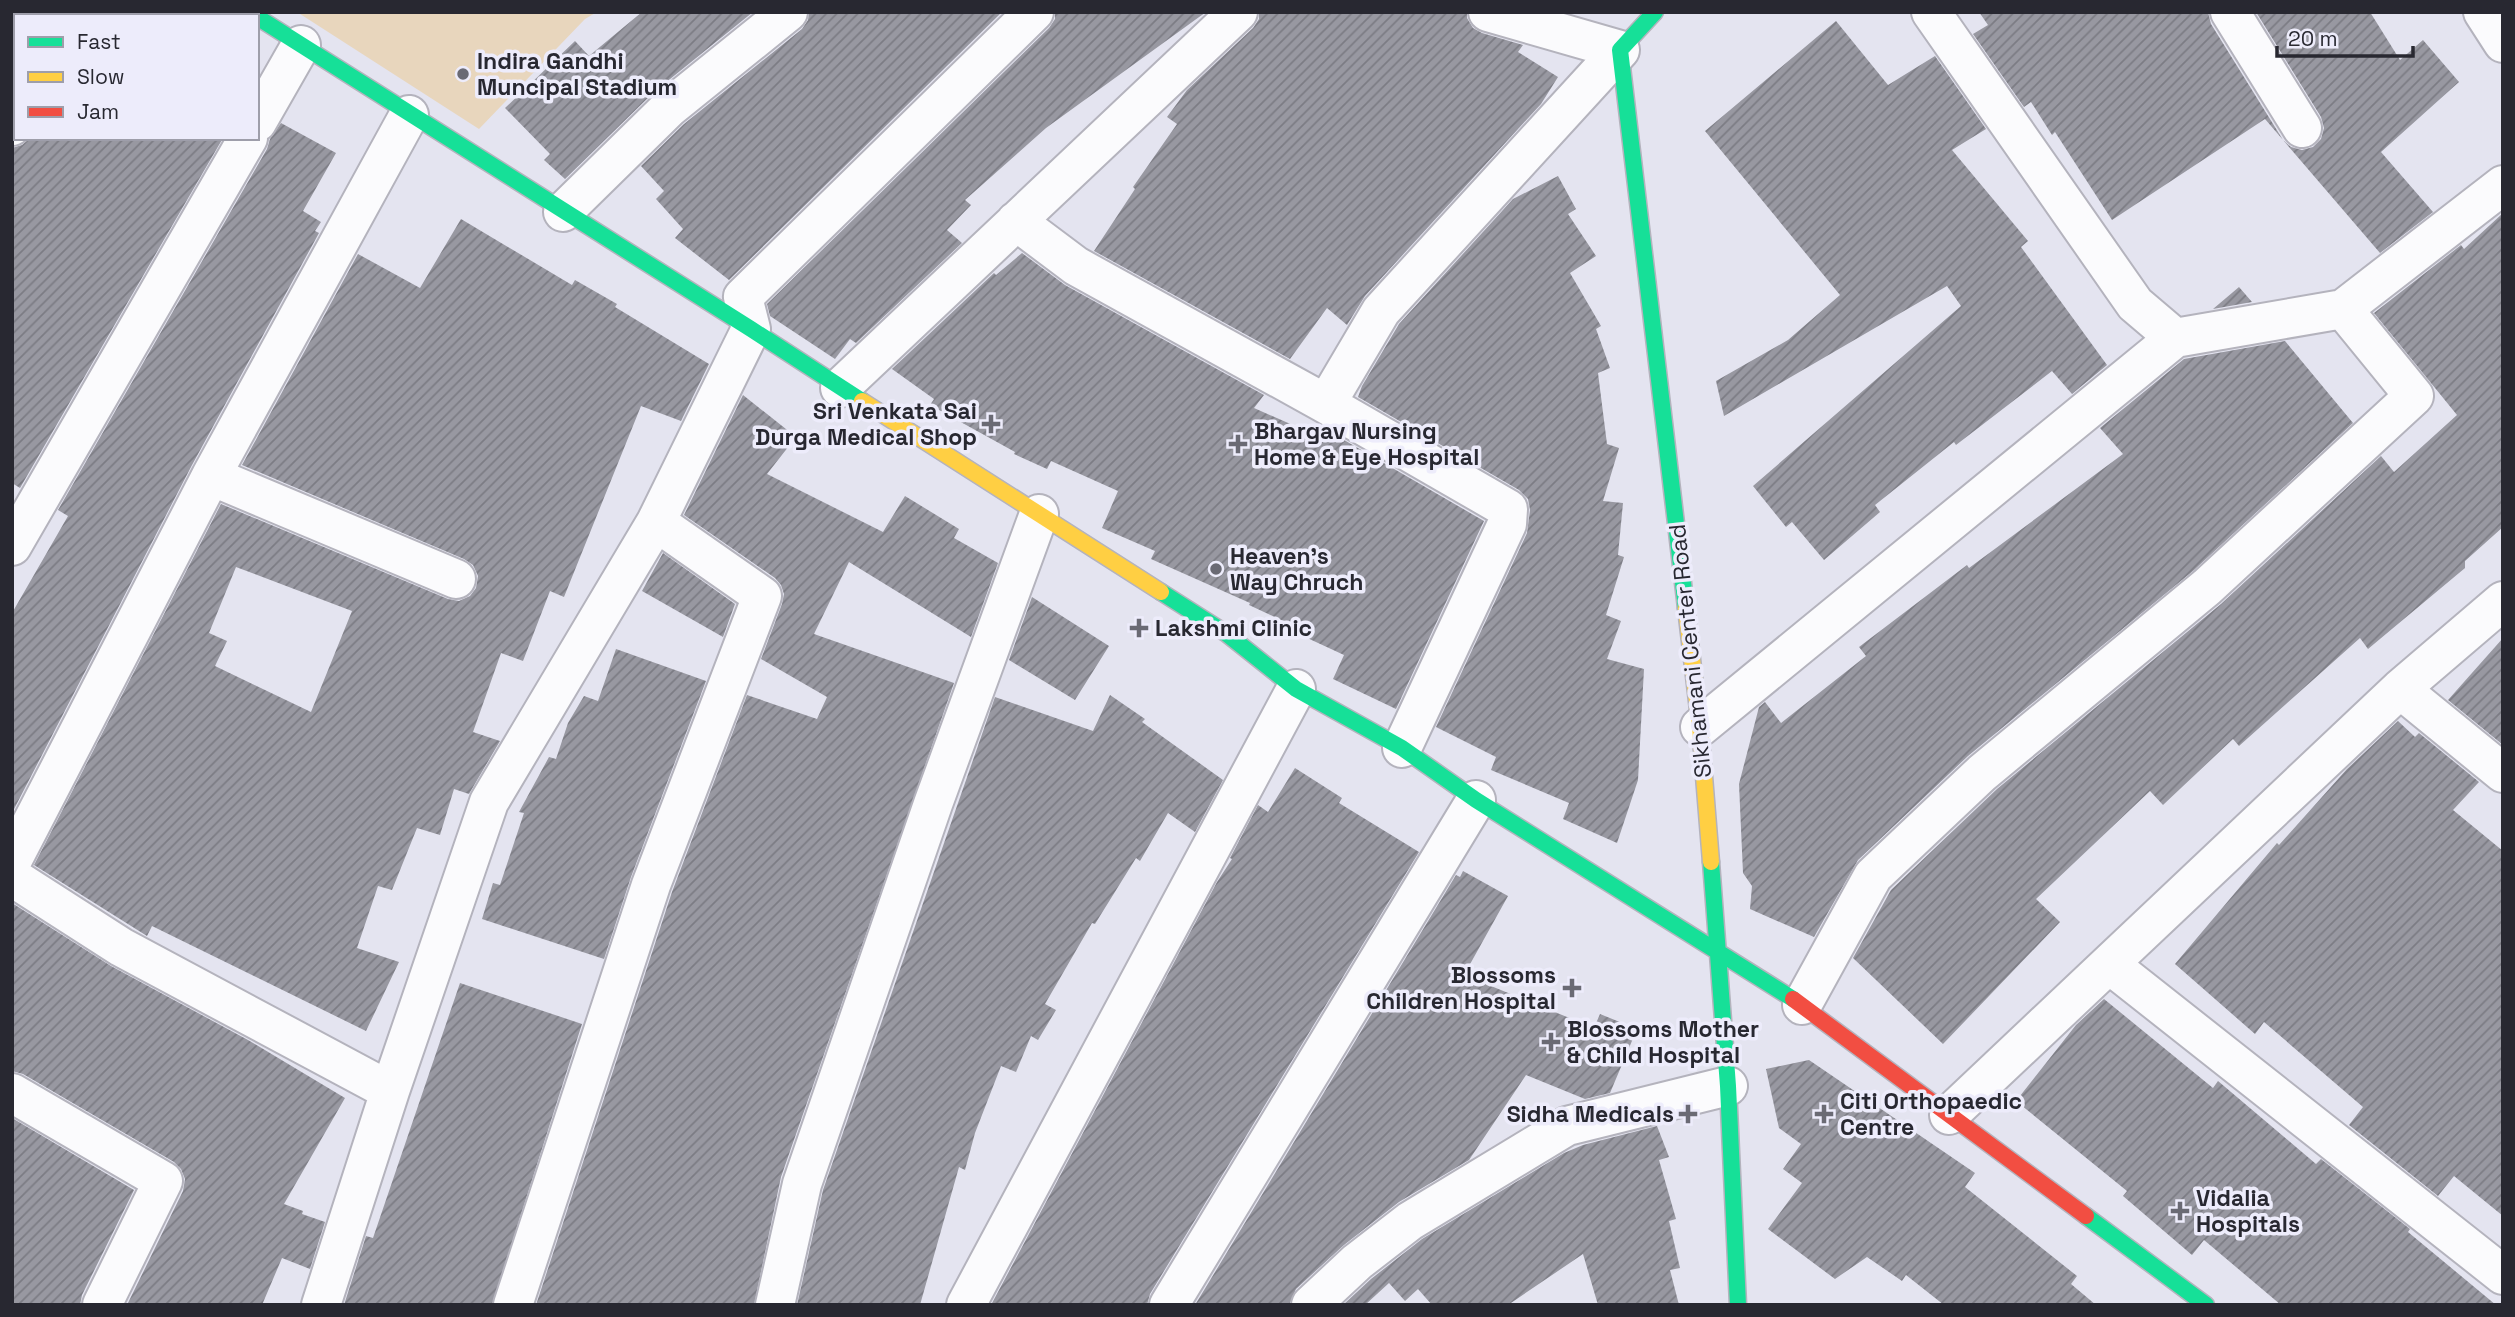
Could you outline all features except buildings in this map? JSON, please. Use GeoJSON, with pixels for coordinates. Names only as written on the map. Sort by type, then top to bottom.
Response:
{"type":"FeatureCollection","features":[{"type":"Feature","properties":{"kind":"street"},"geometry":{"type":"LineString","coordinates":[[564,212],[669,108],[788,12]]}},
{"type":"Feature","properties":{"kind":"street"},"geometry":{"type":"LineString","coordinates":[[321,1305],[390,1091],[489,802],[656,522],[751,329],[743,297],[1034,12]]}},
{"type":"Feature","properties":{"kind":"street"},"geometry":{"type":"LineString","coordinates":[[840,388],[1238,12]]}},
{"type":"Feature","properties":{"kind":"street"},"geometry":{"type":"LineString","coordinates":[[1488,12],[1620,50]]}},
{"type":"Feature","properties":{"kind":"street"},"geometry":{"type":"LineString","coordinates":[[1326,404],[1381,311],[1655,12]]}},
{"type":"Feature","properties":{"kind":"street"},"geometry":{"type":"LineString","coordinates":[[1931,12],[2135,304],[2175,338]]}},
{"type":"Feature","properties":{"kind":"street"},"geometry":{"type":"LineString","coordinates":[[2230,12],[2302,128]]}},
{"type":"Feature","properties":{"kind":"street"},"geometry":{"type":"LineString","coordinates":[[2483,12],[2503,43]]}},
{"type":"Feature","properties":{"kind":"street"},"geometry":{"type":"LineString","coordinates":[[259,17],[409,116],[751,329],[1227,634],[1296,689],[1402,748],[1476,800],[1802,1005],[2206,1305]]}},
{"type":"Feature","properties":{"kind":"street"},"geometry":{"type":"LineString","coordinates":[[259,118],[301,45]]}},
{"type":"Feature","properties":{"kind":"street","name":"Sikhamani Center Road"},"geometry":{"type":"LineString","coordinates":[[1620,50],[1700,727],[1728,1086],[1738,1305]]}},
{"type":"Feature","properties":{"kind":"street"},"geometry":{"type":"LineString","coordinates":[[12,861],[211,476],[409,116]]}},
{"type":"Feature","properties":{"kind":"street"},"geometry":{"type":"LineString","coordinates":[[12,546],[247,140]]}},
{"type":"Feature","properties":{"kind":"street"},"geometry":{"type":"LineString","coordinates":[[1700,727],[2175,338],[2343,309],[2503,184]]}},
{"type":"Feature","properties":{"kind":"street"},"geometry":{"type":"LineString","coordinates":[[1016,221],[1076,266],[1326,404],[1508,509],[1507,523],[1402,748]]}},
{"type":"Feature","properties":{"kind":"street"},"geometry":{"type":"LineString","coordinates":[[1802,1005],[1873,876],[1982,773],[2207,587],[2414,396],[2343,309]]}},
{"type":"Feature","properties":{"kind":"street"},"geometry":{"type":"LineString","coordinates":[[211,476],[456,579]]}},
{"type":"Feature","properties":{"kind":"street"},"geometry":{"type":"LineString","coordinates":[[775,1305],[802,1184],[933,804],[1039,514]]}},
{"type":"Feature","properties":{"kind":"street"},"geometry":{"type":"LineString","coordinates":[[513,1305],[651,885],[762,596],[656,522]]}},
{"type":"Feature","properties":{"kind":"street"},"geometry":{"type":"LineString","coordinates":[[1949,1115],[2400,689],[2503,601]]}},
{"type":"Feature","properties":{"kind":"street"},"geometry":{"type":"LineString","coordinates":[[965,1305],[1296,689]]}},
{"type":"Feature","properties":{"kind":"street"},"geometry":{"type":"LineString","coordinates":[[2400,689],[2503,773]]}},
{"type":"Feature","properties":{"kind":"street"},"geometry":{"type":"LineString","coordinates":[[1169,1305],[1476,800]]}},
{"type":"Feature","properties":{"kind":"street"},"geometry":{"type":"LineString","coordinates":[[12,877],[121,947],[390,1091]]}},
{"type":"Feature","properties":{"kind":"street"},"geometry":{"type":"LineString","coordinates":[[2109,964],[2503,1275]]}},
{"type":"Feature","properties":{"kind":"street"},"geometry":{"type":"LineString","coordinates":[[1311,1305],[1357,1262],[1409,1221],[1567,1126],[1728,1086]]}},
{"type":"Feature","properties":{"kind":"street"},"geometry":{"type":"LineString","coordinates":[[12,1093],[163,1181],[102,1305]]}},
{"type":"Feature","properties":{"kind":"shaded area","name":"Indira Gandhi Muncipal Stadium"},"geometry":{"type":"Polygon","coordinates":[[[297,12],[597,12],[585,19],[479,129],[297,12]]]}},
{"type":"Feature","properties":{"kind":"traffic: fast"},"geometry":{"type":"LineString","coordinates":[[1655,12],[1620,50],[1686,608]]}},
{"type":"Feature","properties":{"kind":"traffic: fast"},"geometry":{"type":"LineString","coordinates":[[259,18],[862,401]]}},
{"type":"Feature","properties":{"kind":"traffic: fast"},"geometry":{"type":"LineString","coordinates":[[1161,592],[1227,634],[1296,689],[1402,748],[1476,800],[1793,999]]}},
{"type":"Feature","properties":{"kind":"traffic: fast"},"geometry":{"type":"LineString","coordinates":[[1711,862],[1728,1086],[1738,1305]]}},
{"type":"Feature","properties":{"kind":"traffic: fast"},"geometry":{"type":"LineString","coordinates":[[2086,1216],[2206,1305]]}},
{"type":"Feature","properties":{"kind":"traffic: slow"},"geometry":{"type":"LineString","coordinates":[[862,401],[1161,592]]}},
{"type":"Feature","properties":{"kind":"traffic: slow"},"geometry":{"type":"LineString","coordinates":[[1686,608],[1700,727],[1711,862]]}},
{"type":"Feature","properties":{"kind":"traffic: jam"},"geometry":{"type":"LineString","coordinates":[[1793,999],[2086,1216]]}},
{"type":"Feature","properties":{"kind":"place","name":"Indira Gandhi Muncipal Stadium"},"geometry":{"type":"Point","coordinates":[463,74]}},
{"type":"Feature","properties":{"kind":"place","name":"Sri Venkata Sai Durga Medical Shop"},"geometry":{"type":"Point","coordinates":[991,424]}},
{"type":"Feature","properties":{"kind":"place","name":"Bhargav Nursing Home & Eye Hospital"},"geometry":{"type":"Point","coordinates":[1238,444]}},
{"type":"Feature","properties":{"kind":"place","name":"Heaven's Way Chruch"},"geometry":{"type":"Point","coordinates":[1216,569]}},
{"type":"Feature","properties":{"kind":"place","name":"Lakshmi Clinic"},"geometry":{"type":"Point","coordinates":[1139,628]}},
{"type":"Feature","properties":{"kind":"place","name":"Blossoms Children Hospital"},"geometry":{"type":"Point","coordinates":[1572,988]}},
{"type":"Feature","properties":{"kind":"place","name":"Blossoms Mother & Child Hospital"},"geometry":{"type":"Point","coordinates":[1551,1042]}},
{"type":"Feature","properties":{"kind":"place","name":"Sidha Medicals"},"geometry":{"type":"Point","coordinates":[1688,1114]}},
{"type":"Feature","properties":{"kind":"place","name":"Citi Orthopaedic Centre"},"geometry":{"type":"Point","coordinates":[1824,1114]}},
{"type":"Feature","properties":{"kind":"place","name":"Vidalia Hospitals"},"geometry":{"type":"Point","coordinates":[2180,1211]}}]}
